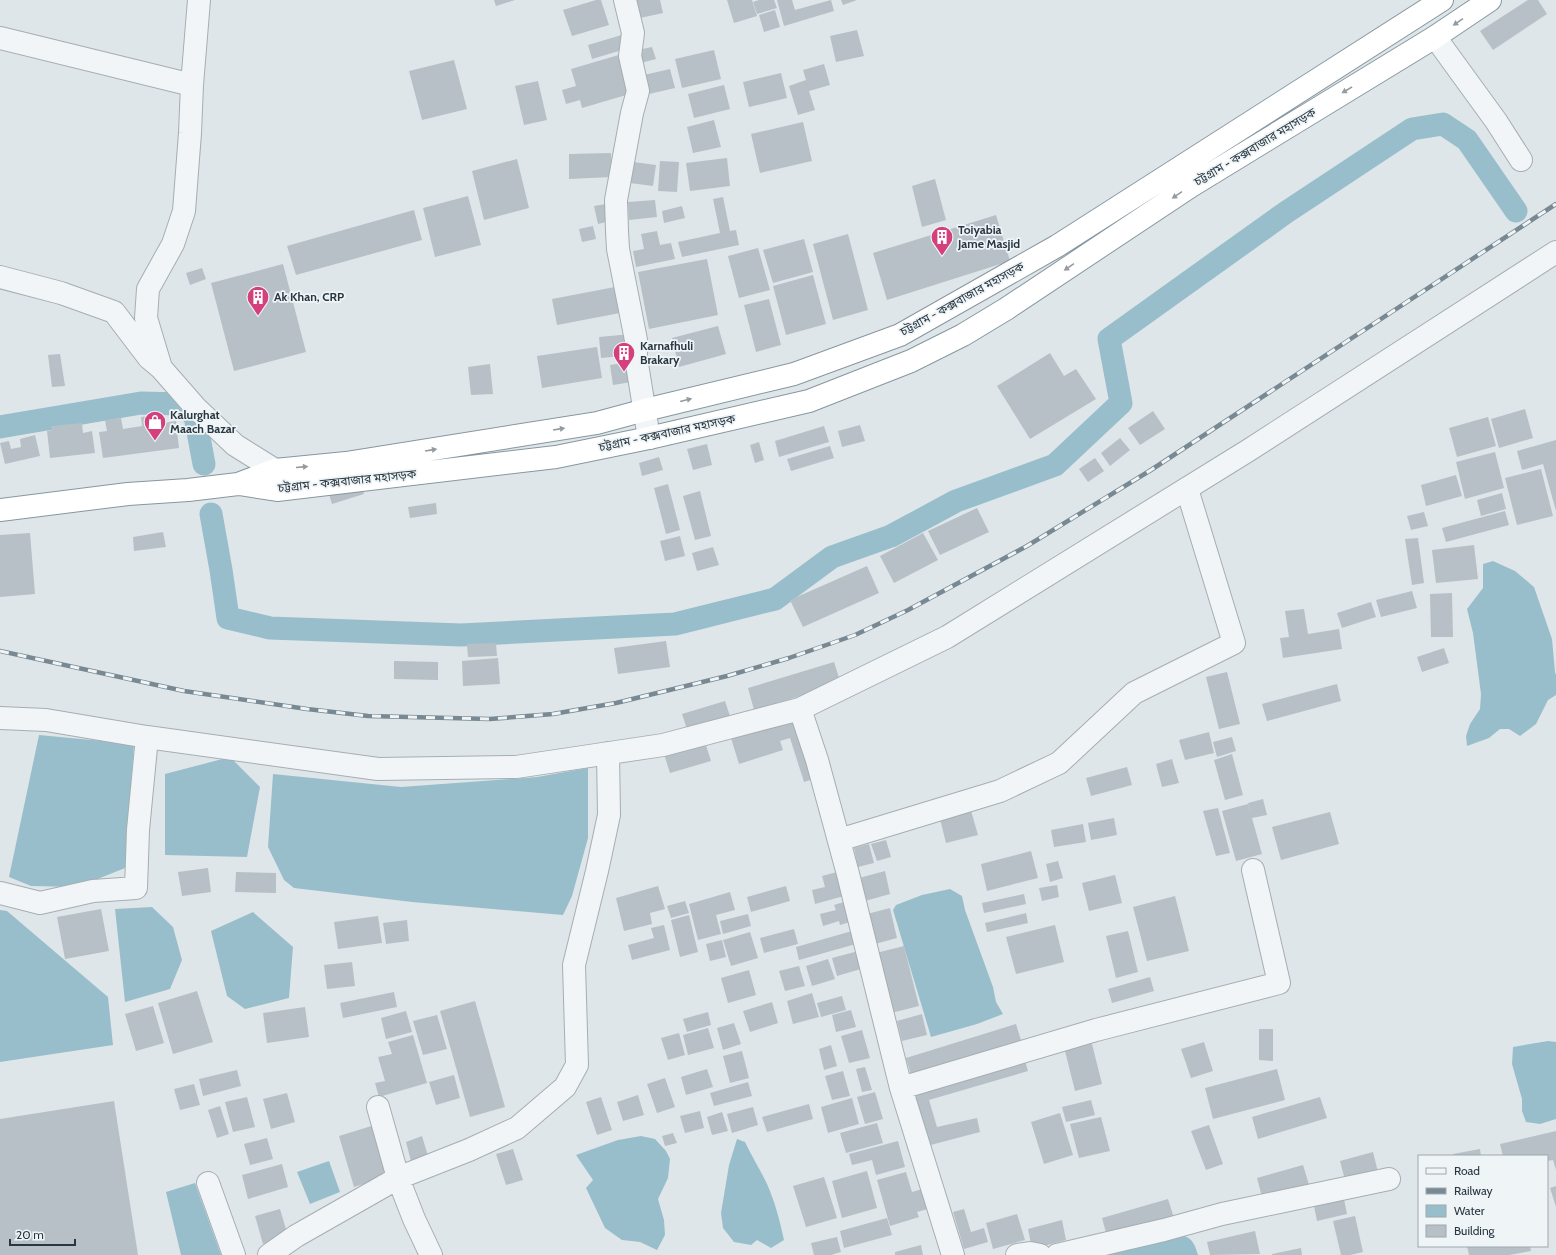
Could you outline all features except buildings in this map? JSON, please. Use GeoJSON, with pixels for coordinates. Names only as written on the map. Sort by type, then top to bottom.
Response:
{"type":"FeatureCollection","features":[{"type":"Feature","properties":{"kind":"highway","name":"চট্টগ্রাম - কক্সবাজার মহাসড়ক"},"geometry":{"type":"LineString","coordinates":[[276,480],[346,463],[597,424],[645,410],[794,374],[900,335],[1057,246],[1442,0]]}},
{"type":"Feature","properties":{"kind":"highway","name":"চট্টগ্রাম - কক্সবাজার মহাসড়ক"},"geometry":{"type":"LineString","coordinates":[[0,510],[128,494],[188,490],[276,480],[556,457],[809,402],[912,361],[963,335],[1006,309],[1191,186],[1435,37],[1479,3]]}},
{"type":"Feature","properties":{"kind":"street"},"geometry":{"type":"LineString","coordinates":[[161,368],[146,318],[148,289],[172,244],[184,211],[199,0]]}},
{"type":"Feature","properties":{"kind":"street"},"geometry":{"type":"LineString","coordinates":[[625,0],[633,33],[630,56],[638,91],[632,113],[616,200],[618,250],[636,340],[636,358],[649,438]]}},
{"type":"Feature","properties":{"kind":"street"},"geometry":{"type":"LineString","coordinates":[[1435,37],[1496,121],[1521,160]]}},
{"type":"Feature","properties":{"kind":"street"},"geometry":{"type":"LineString","coordinates":[[0,38],[192,84]]}},
{"type":"Feature","properties":{"kind":"street"},"geometry":{"type":"LineString","coordinates":[[0,718],[46,720],[146,737],[378,769],[516,767],[663,745],[800,709],[947,638],[1256,446],[1556,252]]}},
{"type":"Feature","properties":{"kind":"street"},"geometry":{"type":"LineString","coordinates":[[0,277],[61,293],[114,312],[149,358],[161,368],[196,408],[235,445],[276,480]]}},
{"type":"Feature","properties":{"kind":"street"},"geometry":{"type":"LineString","coordinates":[[839,840],[1000,792],[1058,763],[1134,693],[1234,643],[1187,489]]}},
{"type":"Feature","properties":{"kind":"street"},"geometry":{"type":"LineString","coordinates":[[800,709],[817,760],[839,840],[901,1088],[953,1255]]}},
{"type":"Feature","properties":{"kind":"street"},"geometry":{"type":"LineString","coordinates":[[0,893],[40,903],[93,891],[136,888],[138,830],[146,737]]}},
{"type":"Feature","properties":{"kind":"street"},"geometry":{"type":"LineString","coordinates":[[269,1255],[296,1236],[398,1178],[469,1150],[517,1128],[565,1088],[577,1065],[574,965],[609,815],[608,753]]}},
{"type":"Feature","properties":{"kind":"street"},"geometry":{"type":"LineString","coordinates":[[901,1088],[1096,1030],[1279,983],[1253,870]]}},
{"type":"Feature","properties":{"kind":"street"},"geometry":{"type":"LineString","coordinates":[[378,1107],[398,1178],[414,1219],[431,1255]]}},
{"type":"Feature","properties":{"kind":"street"},"geometry":{"type":"LineString","coordinates":[[1057,1255],[1164,1230],[1222,1214],[1390,1179]]}},
{"type":"Feature","properties":{"kind":"street"},"geometry":{"type":"LineString","coordinates":[[208,1183],[234,1255]]}},
{"type":"Feature","properties":{"kind":"street"},"geometry":{"type":"LineString","coordinates":[[1017,1255],[1030,1253],[1040,1255]]}},
{"type":"Feature","properties":{"kind":"water"},"geometry":{"type":"Polygon","coordinates":[[[1493,561],[1515,571],[1534,587],[1552,639],[1556,675],[1556,695],[1548,700],[1536,724],[1520,736],[1509,729],[1500,729],[1489,738],[1467,746],[1466,736],[1470,724],[1480,709],[1481,694],[1473,633],[1467,609],[1483,588],[1483,564],[1493,561]]]}},
{"type":"Feature","properties":{"kind":"water"},"geometry":{"type":"Polygon","coordinates":[[[39,735],[134,744],[125,868],[78,887],[31,886],[9,877],[39,735]]]}},
{"type":"Feature","properties":{"kind":"water"},"geometry":{"type":"Polygon","coordinates":[[[230,757],[260,787],[247,857],[165,855],[165,774],[230,757]]]}},
{"type":"Feature","properties":{"kind":"water"},"geometry":{"type":"Polygon","coordinates":[[[588,768],[588,838],[572,896],[563,915],[412,902],[294,888],[284,880],[268,847],[273,774],[401,787],[537,777],[588,768]]]}},
{"type":"Feature","properties":{"kind":"water"},"geometry":{"type":"Polygon","coordinates":[[[950,889],[962,896],[965,910],[993,987],[996,1002],[1003,1014],[977,1024],[931,1037],[893,910],[896,905],[922,895],[950,889]]]}},
{"type":"Feature","properties":{"kind":"water"},"geometry":{"type":"Polygon","coordinates":[[[152,907],[173,927],[182,960],[170,989],[125,1002],[115,909],[152,907]]]}},
{"type":"Feature","properties":{"kind":"water"},"geometry":{"type":"Polygon","coordinates":[[[0,910],[7,911],[108,997],[113,1045],[0,1062],[0,910]]]}},
{"type":"Feature","properties":{"kind":"water"},"geometry":{"type":"Polygon","coordinates":[[[253,912],[293,947],[289,998],[245,1009],[227,996],[211,931],[253,912]]]}},
{"type":"Feature","properties":{"kind":"water"},"geometry":{"type":"Polygon","coordinates":[[[1548,1041],[1556,1042],[1556,1119],[1540,1124],[1526,1122],[1522,1111],[1522,1099],[1512,1064],[1513,1047],[1548,1041]]]}},
{"type":"Feature","properties":{"kind":"water"},"geometry":{"type":"Polygon","coordinates":[[[641,1136],[655,1139],[666,1151],[670,1159],[668,1178],[658,1199],[664,1220],[665,1235],[657,1250],[640,1242],[622,1240],[605,1228],[586,1188],[593,1180],[576,1155],[618,1140],[641,1136]]]}},
{"type":"Feature","properties":{"kind":"water"},"geometry":{"type":"Polygon","coordinates":[[[737,1139],[745,1142],[767,1184],[775,1205],[784,1240],[771,1248],[757,1240],[751,1245],[734,1242],[723,1228],[721,1213],[729,1165],[737,1139]]]}},
{"type":"Feature","properties":{"kind":"water"},"geometry":{"type":"Polygon","coordinates":[[[329,1161],[340,1192],[310,1204],[297,1172],[329,1161]]]}},
{"type":"Feature","properties":{"kind":"water"},"geometry":{"type":"Polygon","coordinates":[[[195,1183],[221,1255],[181,1255],[166,1192],[195,1183]]]}},
{"type":"Feature","properties":{"kind":"water"},"geometry":{"type":"Polygon","coordinates":[[[1165,1234],[1187,1237],[1193,1243],[1198,1255],[1093,1255],[1165,1234]]]}},
{"type":"Feature","properties":{"kind":"waterway"},"geometry":{"type":"LineString","coordinates":[[211,514],[228,618],[270,628],[461,635],[675,624],[775,599],[832,557],[891,536],[956,501],[1055,465],[1121,403],[1109,339],[1285,213],[1412,129],[1443,124],[1467,140],[1516,211]]}},
{"type":"Feature","properties":{"kind":"waterway"},"geometry":{"type":"LineString","coordinates":[[0,427],[141,403],[181,404],[195,416],[204,464]]}},
{"type":"Feature","properties":{"kind":"railway"},"geometry":{"type":"LineString","coordinates":[[0,651],[184,691],[307,709],[368,716],[490,719],[553,714],[616,703],[727,676],[789,658],[855,635],[908,610],[1027,546],[1151,470],[1556,204]]}},
{"type":"Feature","properties":{"kind":"place","name":"Toiyabia Jame Masjid"},"geometry":{"type":"Point","coordinates":[942,256]}},
{"type":"Feature","properties":{"kind":"place","name":"Ak Khan, CRP"},"geometry":{"type":"Point","coordinates":[258,316]}},
{"type":"Feature","properties":{"kind":"place","name":"Karnafhuli Brakary"},"geometry":{"type":"Point","coordinates":[624,372]}},
{"type":"Feature","properties":{"kind":"place","name":"Kalurghat Maach Bazar"},"geometry":{"type":"Point","coordinates":[155,442]}}]}
